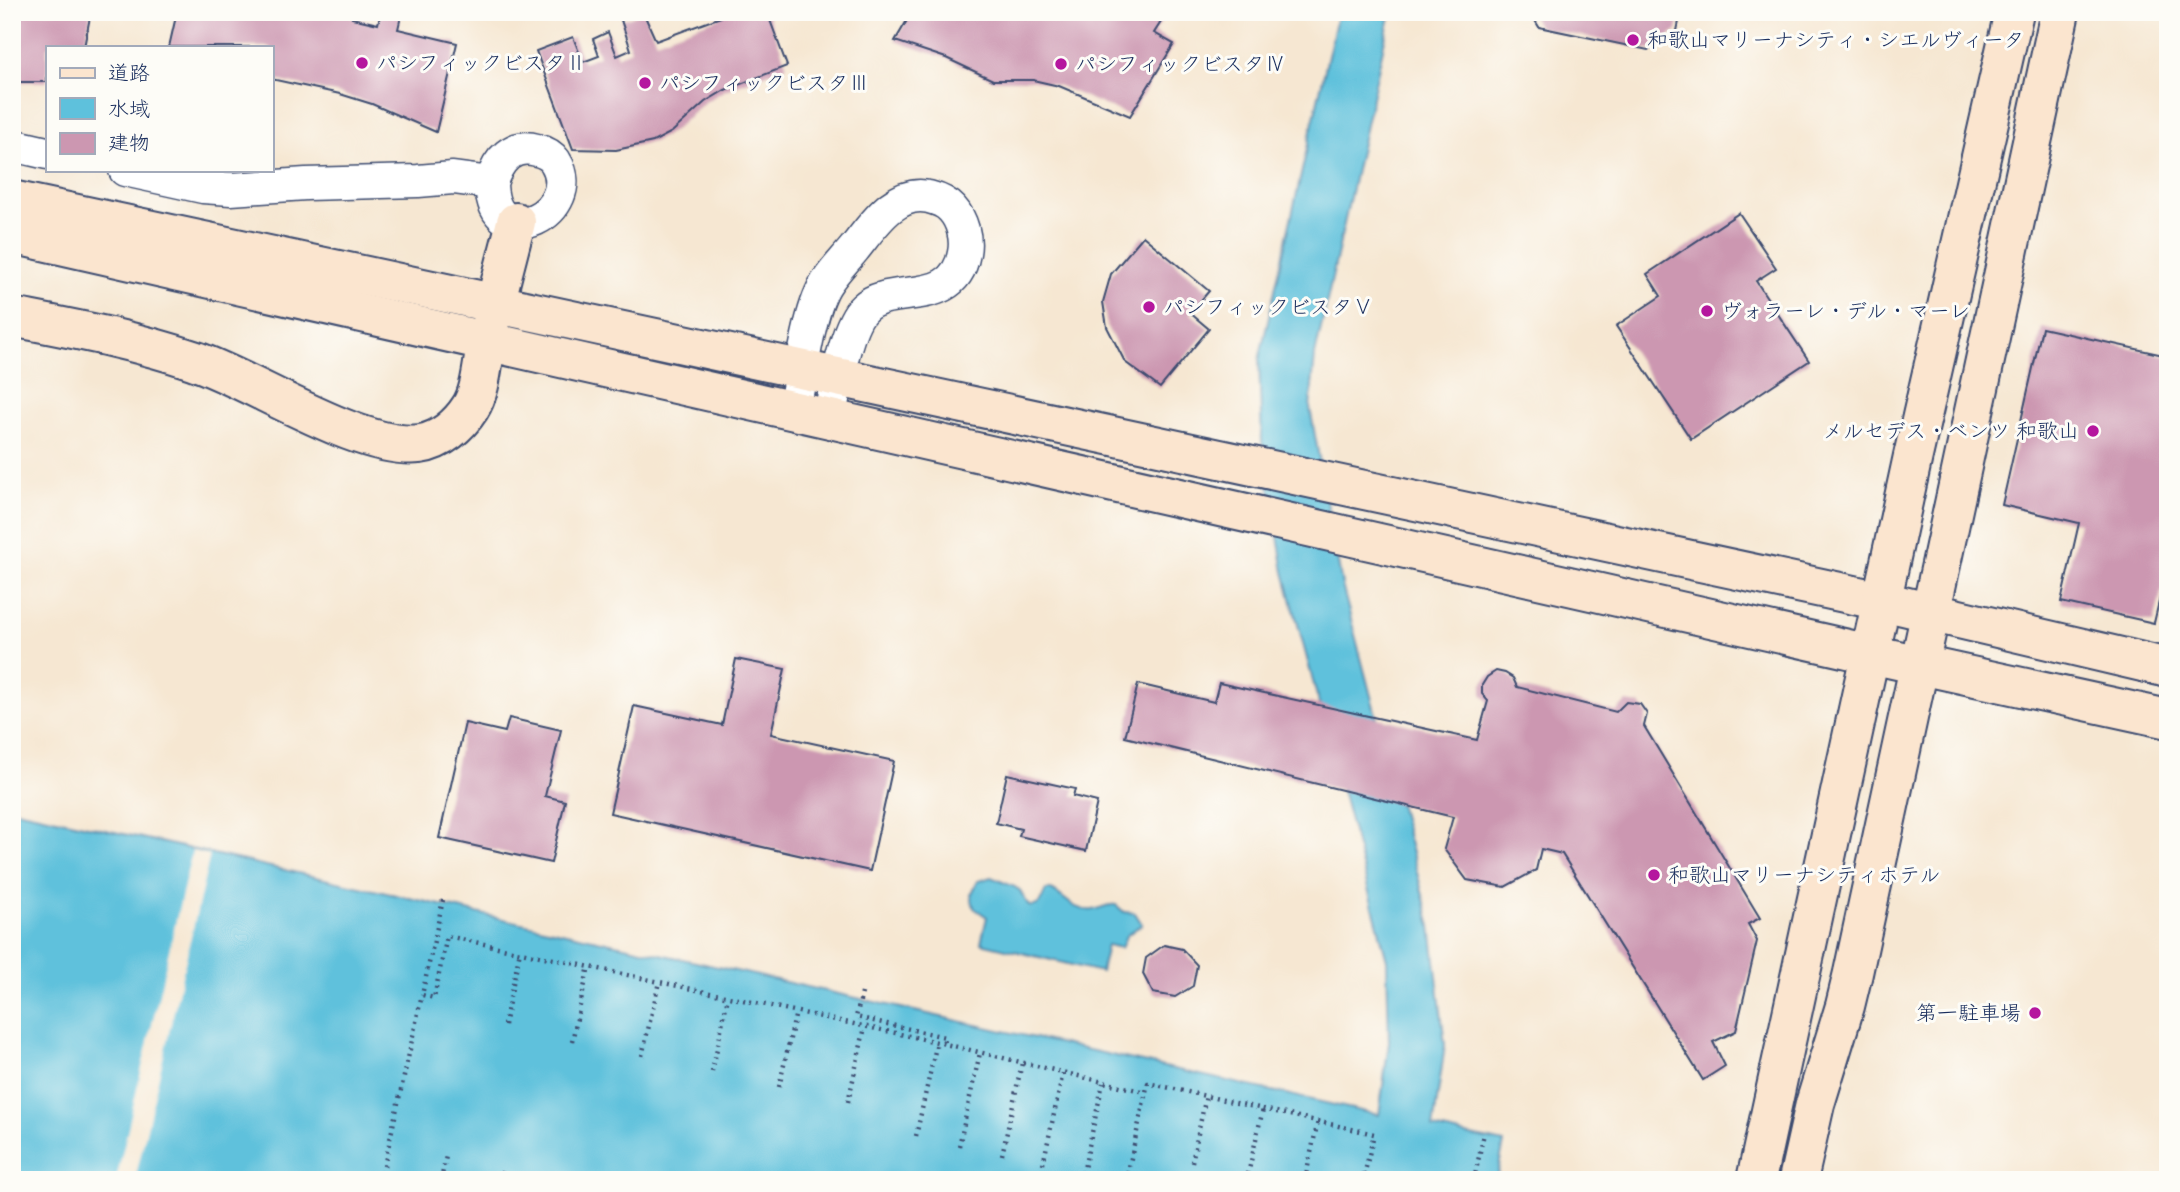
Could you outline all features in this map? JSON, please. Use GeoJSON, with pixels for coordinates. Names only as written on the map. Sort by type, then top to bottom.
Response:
{"type":"FeatureCollection","features":[{"type":"Feature","properties":{"kind":"street"},"geometry":{"type":"LineString","coordinates":[[1756,1180],[1913,456],[2014,12]]}},
{"type":"Feature","properties":{"kind":"street"},"geometry":{"type":"LineString","coordinates":[[1798,1180],[1815,1104],[1845,1006],[2060,12]]}},
{"type":"Feature","properties":{"kind":"street"},"geometry":{"type":"LineString","coordinates":[[12,145],[46,153]]}},
{"type":"Feature","properties":{"kind":"street"},"geometry":{"type":"LineString","coordinates":[[526,147],[552,157],[560,174],[560,185],[552,207],[546,215],[537,220],[516,222],[502,215],[493,201],[491,183],[506,155],[526,147]]}},
{"type":"Feature","properties":{"kind":"street"},"geometry":{"type":"LineString","coordinates":[[134,172],[203,187],[231,189],[453,178],[491,183]]}},
{"type":"Feature","properties":{"kind":"street"},"geometry":{"type":"LineString","coordinates":[[812,414],[820,374],[821,294],[827,282],[883,214],[897,203],[923,195],[950,206],[958,216],[964,234],[965,252],[960,267],[939,288],[878,300],[865,306],[820,374]]}},
{"type":"Feature","properties":{"kind":"street"},"geometry":{"type":"LineString","coordinates":[[12,200],[1882,601],[2168,668]]}},
{"type":"Feature","properties":{"kind":"street"},"geometry":{"type":"LineString","coordinates":[[12,317],[164,351],[216,368],[350,430],[381,440],[419,444],[437,440],[450,431],[472,406],[516,222]]}},
{"type":"Feature","properties":{"kind":"street"},"geometry":{"type":"LineString","coordinates":[[12,234],[2168,719]]}},
{"type":"Feature","properties":{"kind":"path"},"geometry":{"type":"LineString","coordinates":[[381,1180],[443,901]]}},
{"type":"Feature","properties":{"kind":"path"},"geometry":{"type":"LineString","coordinates":[[422,995],[434,998],[447,936],[937,1042],[1146,1092]]}},
{"type":"Feature","properties":{"kind":"path"},"geometry":{"type":"LineString","coordinates":[[504,1025],[520,951]]}},
{"type":"Feature","properties":{"kind":"path"},"geometry":{"type":"LineString","coordinates":[[572,1041],[589,966]]}},
{"type":"Feature","properties":{"kind":"path"},"geometry":{"type":"LineString","coordinates":[[642,1056],[659,982]]}},
{"type":"Feature","properties":{"kind":"path"},"geometry":{"type":"LineString","coordinates":[[862,993],[856,1017],[945,1037],[943,1044]]}},
{"type":"Feature","properties":{"kind":"path"},"geometry":{"type":"LineString","coordinates":[[712,1072],[728,997]]}},
{"type":"Feature","properties":{"kind":"path"},"geometry":{"type":"LineString","coordinates":[[779,1087],[796,1012]]}},
{"type":"Feature","properties":{"kind":"path"},"geometry":{"type":"LineString","coordinates":[[848,1102],[864,1027]]}},
{"type":"Feature","properties":{"kind":"path"},"geometry":{"type":"LineString","coordinates":[[916,1136],[937,1042]]}},
{"type":"Feature","properties":{"kind":"path"},"geometry":{"type":"LineString","coordinates":[[959,1146],[980,1053]]}},
{"type":"Feature","properties":{"kind":"path"},"geometry":{"type":"LineString","coordinates":[[1002,1155],[1022,1063]]}},
{"type":"Feature","properties":{"kind":"path"},"geometry":{"type":"LineString","coordinates":[[1044,1164],[1063,1073]]}},
{"type":"Feature","properties":{"kind":"path"},"geometry":{"type":"LineString","coordinates":[[1083,1173],[1103,1083]]}},
{"type":"Feature","properties":{"kind":"path"},"geometry":{"type":"LineString","coordinates":[[1126,1180],[1148,1083],[1374,1133],[1363,1180]]}},
{"type":"Feature","properties":{"kind":"path"},"geometry":{"type":"LineString","coordinates":[[1192,1162],[1206,1096]]}},
{"type":"Feature","properties":{"kind":"path"},"geometry":{"type":"LineString","coordinates":[[1248,1174],[1263,1109]]}},
{"type":"Feature","properties":{"kind":"path"},"geometry":{"type":"LineString","coordinates":[[1305,1180],[1318,1121]]}},
{"type":"Feature","properties":{"kind":"path"},"geometry":{"type":"LineString","coordinates":[[1474,1180],[1484,1133]]}},
{"type":"Feature","properties":{"kind":"path"},"geometry":{"type":"LineString","coordinates":[[441,1180],[446,1156]]}},
{"type":"Feature","properties":{"kind":"path"},"geometry":{"type":"LineString","coordinates":[[500,1180],[503,1169]]}},
{"type":"Feature","properties":{"kind":"water"},"geometry":{"type":"Polygon","coordinates":[[[1338,12],[1391,12],[1315,355],[1310,408],[1342,585],[1431,926],[1445,1045],[1433,1128],[1504,1143],[1496,1180],[12,1180],[12,809],[1379,1115],[1389,1042],[1387,960],[1284,572],[1262,442],[1259,360],[1338,12]]]}},
{"type":"Feature","properties":{"kind":"water"},"geometry":{"type":"Polygon","coordinates":[[[991,877],[1015,887],[1029,906],[1038,904],[1046,890],[1051,890],[1080,909],[1093,910],[1116,905],[1124,912],[1135,913],[1142,924],[1126,936],[1121,948],[1107,945],[1101,972],[981,943],[987,917],[974,908],[971,895],[978,881],[991,877]]]}},
{"type":"Feature","properties":{"kind":"pier"},"geometry":{"type":"Polygon","coordinates":[[[192,851],[210,855],[135,1180],[116,1180],[192,851]]]}},
{"type":"Feature","properties":{"kind":"building"},"geometry":{"type":"Polygon","coordinates":[[[12,12],[91,12],[84,46],[46,46],[46,82],[12,82],[12,12]]]}},
{"type":"Feature","properties":{"kind":"building","name":"パシフィックビスタⅡ"},"geometry":{"type":"Polygon","coordinates":[[[177,12],[354,12],[352,18],[378,24],[381,12],[402,12],[398,29],[457,43],[436,132],[372,104],[273,79],[273,46],[169,46],[177,12]]]}},
{"type":"Feature","properties":{"kind":"building","name":"パシフィックビスタⅢ"},"geometry":{"type":"Polygon","coordinates":[[[643,12],[656,41],[721,17],[719,12],[767,12],[787,66],[725,90],[705,102],[672,132],[653,142],[616,150],[573,149],[536,51],[573,37],[583,62],[599,56],[593,39],[608,32],[617,56],[631,50],[621,20],[643,12]]]}},
{"type":"Feature","properties":{"kind":"building","name":"パシフィックビスタⅣ"},"geometry":{"type":"Polygon","coordinates":[[[912,12],[1145,12],[1161,22],[1154,33],[1174,44],[1130,116],[1059,86],[1033,80],[993,80],[946,58],[895,41],[912,12]]]}},
{"type":"Feature","properties":{"kind":"building","name":"和歌山マリーナシティ・シエルヴィータ"},"geometry":{"type":"Polygon","coordinates":[[[1530,12],[1681,12],[1677,31],[1648,50],[1539,27],[1530,12]]]}},
{"type":"Feature","properties":{"kind":"building","name":"ヴォラーレ・デル・マーレ"},"geometry":{"type":"Polygon","coordinates":[[[1739,213],[1776,268],[1756,281],[1809,361],[1691,439],[1616,326],[1661,296],[1647,274],[1739,213]]]}},
{"type":"Feature","properties":{"kind":"building","name":"パシフィックビスタⅤ"},"geometry":{"type":"Polygon","coordinates":[[[1143,236],[1209,291],[1190,313],[1209,329],[1160,388],[1125,362],[1107,327],[1103,302],[1111,274],[1143,236]]]}},
{"type":"Feature","properties":{"kind":"building","name":"メルセデス・ベンツ 和歌山"},"geometry":{"type":"Polygon","coordinates":[[[2042,328],[2168,356],[2168,563],[2154,623],[2061,602],[2079,523],[2002,505],[2042,328]]]}},
{"type":"Feature","properties":{"kind":"building"},"geometry":{"type":"Polygon","coordinates":[[[736,659],[785,669],[771,734],[894,761],[870,871],[610,813],[634,706],[722,725],[736,659]]]}},
{"type":"Feature","properties":{"kind":"building","name":"和歌山マリーナシティホテル"},"geometry":{"type":"Polygon","coordinates":[[[1496,671],[1513,678],[1517,687],[1616,712],[1626,702],[1640,704],[1647,714],[1644,726],[1760,918],[1748,924],[1757,941],[1736,1031],[1713,1042],[1725,1066],[1703,1080],[1562,854],[1541,849],[1536,870],[1505,887],[1467,880],[1444,849],[1453,817],[1125,737],[1138,684],[1214,702],[1219,683],[1477,740],[1488,701],[1482,694],[1482,685],[1487,677],[1496,671]]]}},
{"type":"Feature","properties":{"kind":"building"},"geometry":{"type":"Polygon","coordinates":[[[509,718],[561,730],[545,796],[565,801],[551,863],[439,838],[465,723],[505,732],[509,718]]]}},
{"type":"Feature","properties":{"kind":"building"},"geometry":{"type":"Polygon","coordinates":[[[1007,774],[1075,789],[1073,796],[1097,802],[1086,851],[1019,836],[1021,829],[996,823],[1007,774]]]}},
{"type":"Feature","properties":{"kind":"building"},"geometry":{"type":"Polygon","coordinates":[[[1164,945],[1182,949],[1197,965],[1193,986],[1175,997],[1153,993],[1143,974],[1146,958],[1164,945]]]}},
{"type":"Feature","properties":{"kind":"place","name":"和歌山マリーナシティ・シエルヴィータ"},"geometry":{"type":"Point","coordinates":[1633,40]}},
{"type":"Feature","properties":{"kind":"place","name":"パシフィックビスタⅡ"},"geometry":{"type":"Point","coordinates":[362,63]}},
{"type":"Feature","properties":{"kind":"place","name":"パシフィックビスタⅣ"},"geometry":{"type":"Point","coordinates":[1061,64]}},
{"type":"Feature","properties":{"kind":"place","name":"パシフィックビスタⅢ"},"geometry":{"type":"Point","coordinates":[645,83]}},
{"type":"Feature","properties":{"kind":"place","name":"パシフィックビスタⅤ"},"geometry":{"type":"Point","coordinates":[1149,307]}},
{"type":"Feature","properties":{"kind":"place","name":"ヴォラーレ・デル・マーレ"},"geometry":{"type":"Point","coordinates":[1707,311]}},
{"type":"Feature","properties":{"kind":"place","name":"メルセデス・ベンツ 和歌山"},"geometry":{"type":"Point","coordinates":[2093,431]}},
{"type":"Feature","properties":{"kind":"place","name":"和歌山マリーナシティホテル"},"geometry":{"type":"Point","coordinates":[1654,875]}},
{"type":"Feature","properties":{"kind":"place","name":"第一駐車場"},"geometry":{"type":"Point","coordinates":[2035,1013]}}]}
